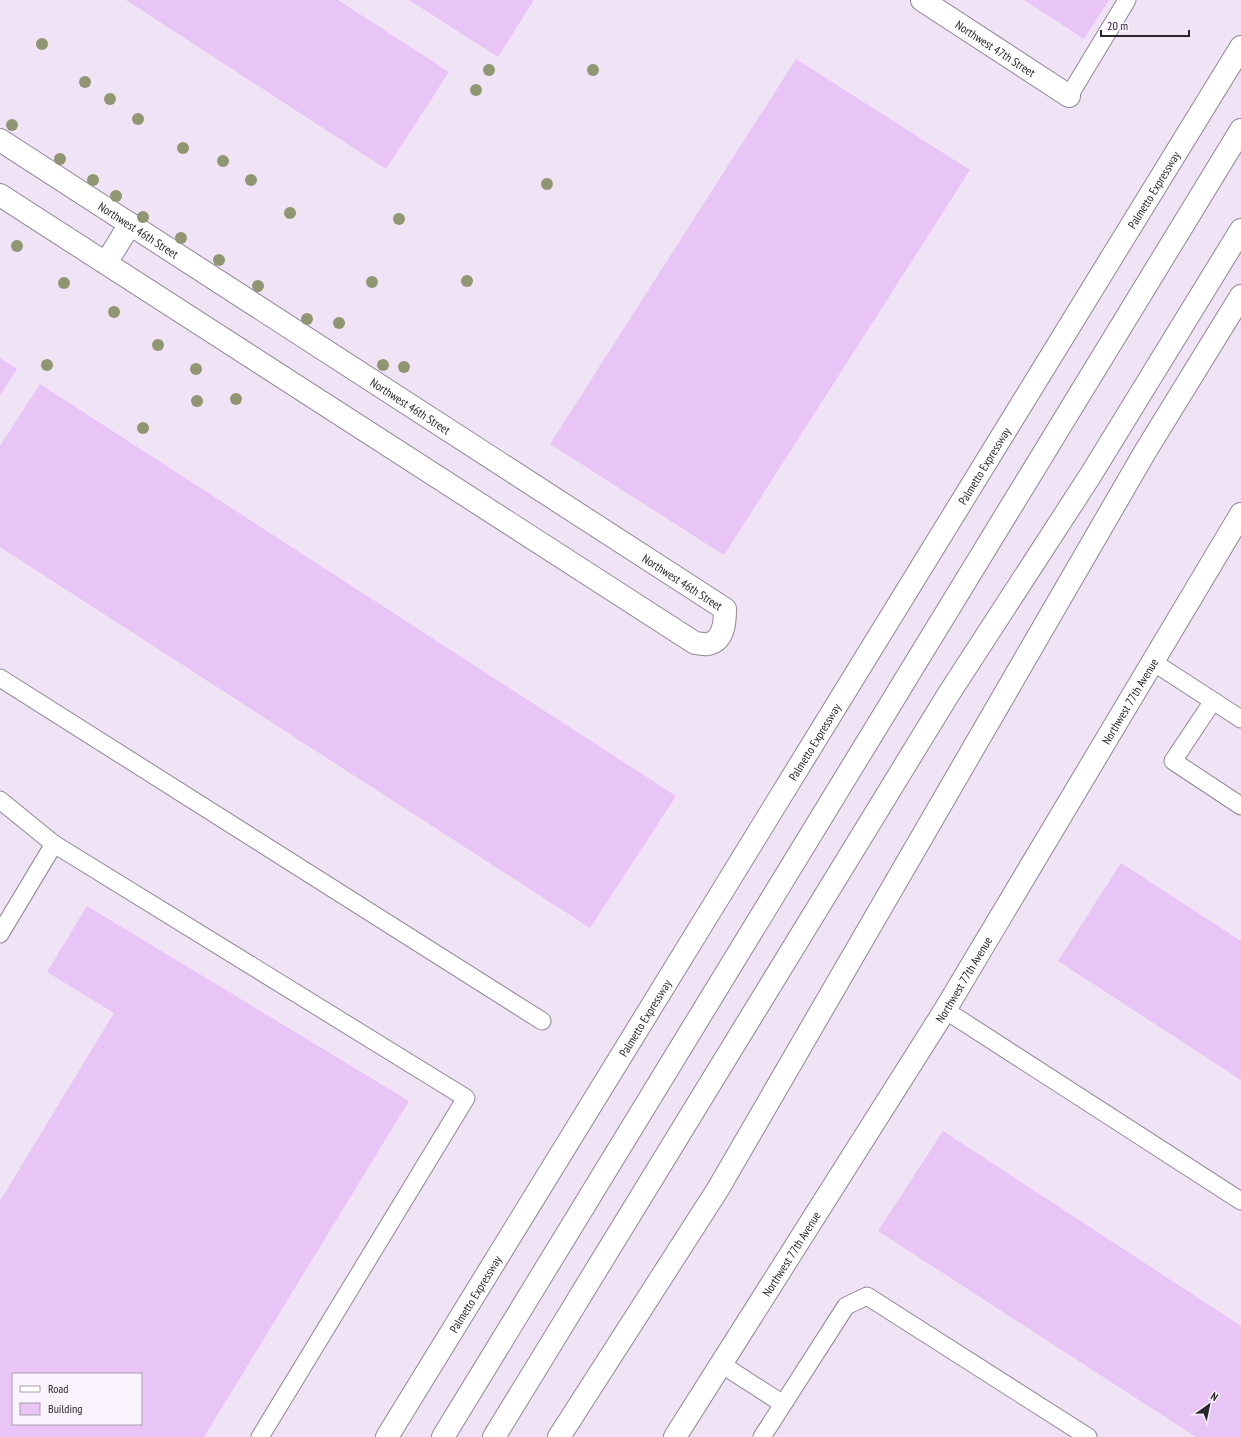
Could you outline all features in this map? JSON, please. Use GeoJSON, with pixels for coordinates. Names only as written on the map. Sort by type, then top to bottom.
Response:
{"type":"FeatureCollection","features":[{"type":"Feature","properties":{"kind":"main road","name":"Northwest 47th Street"},"geometry":{"type":"LineString","coordinates":[[922,0],[1068,96]]}},
{"type":"Feature","properties":{"kind":"main road","name":"Palmetto Expressway"},"geometry":{"type":"LineString","coordinates":[[387,1437],[1241,47]]}},
{"type":"Feature","properties":{"kind":"main road"},"geometry":{"type":"LineString","coordinates":[[443,1437],[1241,130]]}},
{"type":"Feature","properties":{"kind":"main road","name":"Northwest 46th Street"},"geometry":{"type":"LineString","coordinates":[[0,140],[725,609],[725,626],[718,638],[708,644],[695,642],[0,195]]}},
{"type":"Feature","properties":{"kind":"main road"},"geometry":{"type":"LineString","coordinates":[[106,263],[130,224]]}},
{"type":"Feature","properties":{"kind":"main road"},"geometry":{"type":"LineString","coordinates":[[494,1437],[948,694],[1090,476],[1241,230]]}},
{"type":"Feature","properties":{"kind":"main road"},"geometry":{"type":"LineString","coordinates":[[559,1437],[718,1189],[1145,452],[1241,296]]}},
{"type":"Feature","properties":{"kind":"main road","name":"Northwest 77th Avenue"},"geometry":{"type":"LineString","coordinates":[[675,1437],[945,1010],[1153,662],[1235,534],[1241,514]]}},
{"type":"Feature","properties":{"kind":"lane"},"geometry":{"type":"LineString","coordinates":[[1068,96],[1127,0]]}},
{"type":"Feature","properties":{"kind":"lane"},"geometry":{"type":"LineString","coordinates":[[1153,662],[1241,719]]}},
{"type":"Feature","properties":{"kind":"lane"},"geometry":{"type":"LineString","coordinates":[[0,678],[542,1021]]}},
{"type":"Feature","properties":{"kind":"lane"},"geometry":{"type":"LineString","coordinates":[[1213,700],[1173,761],[1241,806]]}},
{"type":"Feature","properties":{"kind":"lane"},"geometry":{"type":"LineString","coordinates":[[1,801],[54,844],[466,1098],[260,1437]]}},
{"type":"Feature","properties":{"kind":"lane"},"geometry":{"type":"LineString","coordinates":[[0,934],[54,844]]}},
{"type":"Feature","properties":{"kind":"lane"},"geometry":{"type":"LineString","coordinates":[[945,1010],[1241,1201]]}},
{"type":"Feature","properties":{"kind":"lane"},"geometry":{"type":"LineString","coordinates":[[762,1437],[846,1306],[867,1296],[1088,1437]]}},
{"type":"Feature","properties":{"kind":"lane"},"geometry":{"type":"LineString","coordinates":[[721,1364],[783,1404]]}},
{"type":"Feature","properties":{"kind":"building"},"geometry":{"type":"Polygon","coordinates":[[[126,0],[338,0],[449,72],[386,169],[126,0]]]}},
{"type":"Feature","properties":{"kind":"building"},"geometry":{"type":"Polygon","coordinates":[[[409,0],[534,0],[498,57],[409,0]]]}},
{"type":"Feature","properties":{"kind":"building"},"geometry":{"type":"Polygon","coordinates":[[[1024,0],[1109,0],[1084,39],[1024,0]]]}},
{"type":"Feature","properties":{"kind":"building"},"geometry":{"type":"Polygon","coordinates":[[[796,59],[970,170],[724,555],[550,444],[796,59]]]}},
{"type":"Feature","properties":{"kind":"building"},"geometry":{"type":"Polygon","coordinates":[[[0,358],[17,369],[0,395],[0,358]]]}},
{"type":"Feature","properties":{"kind":"building"},"geometry":{"type":"Polygon","coordinates":[[[40,384],[676,796],[590,928],[0,547],[0,446],[40,384]]]}},
{"type":"Feature","properties":{"kind":"building"},"geometry":{"type":"Polygon","coordinates":[[[1121,863],[1241,941],[1241,1080],[1058,961],[1121,863]]]}},
{"type":"Feature","properties":{"kind":"building"},"geometry":{"type":"Polygon","coordinates":[[[87,906],[409,1101],[204,1437],[0,1437],[0,1201],[114,1013],[47,972],[87,906]]]}},
{"type":"Feature","properties":{"kind":"building"},"geometry":{"type":"Polygon","coordinates":[[[943,1131],[1241,1326],[1241,1437],[1196,1437],[878,1231],[943,1131]]]}}]}
